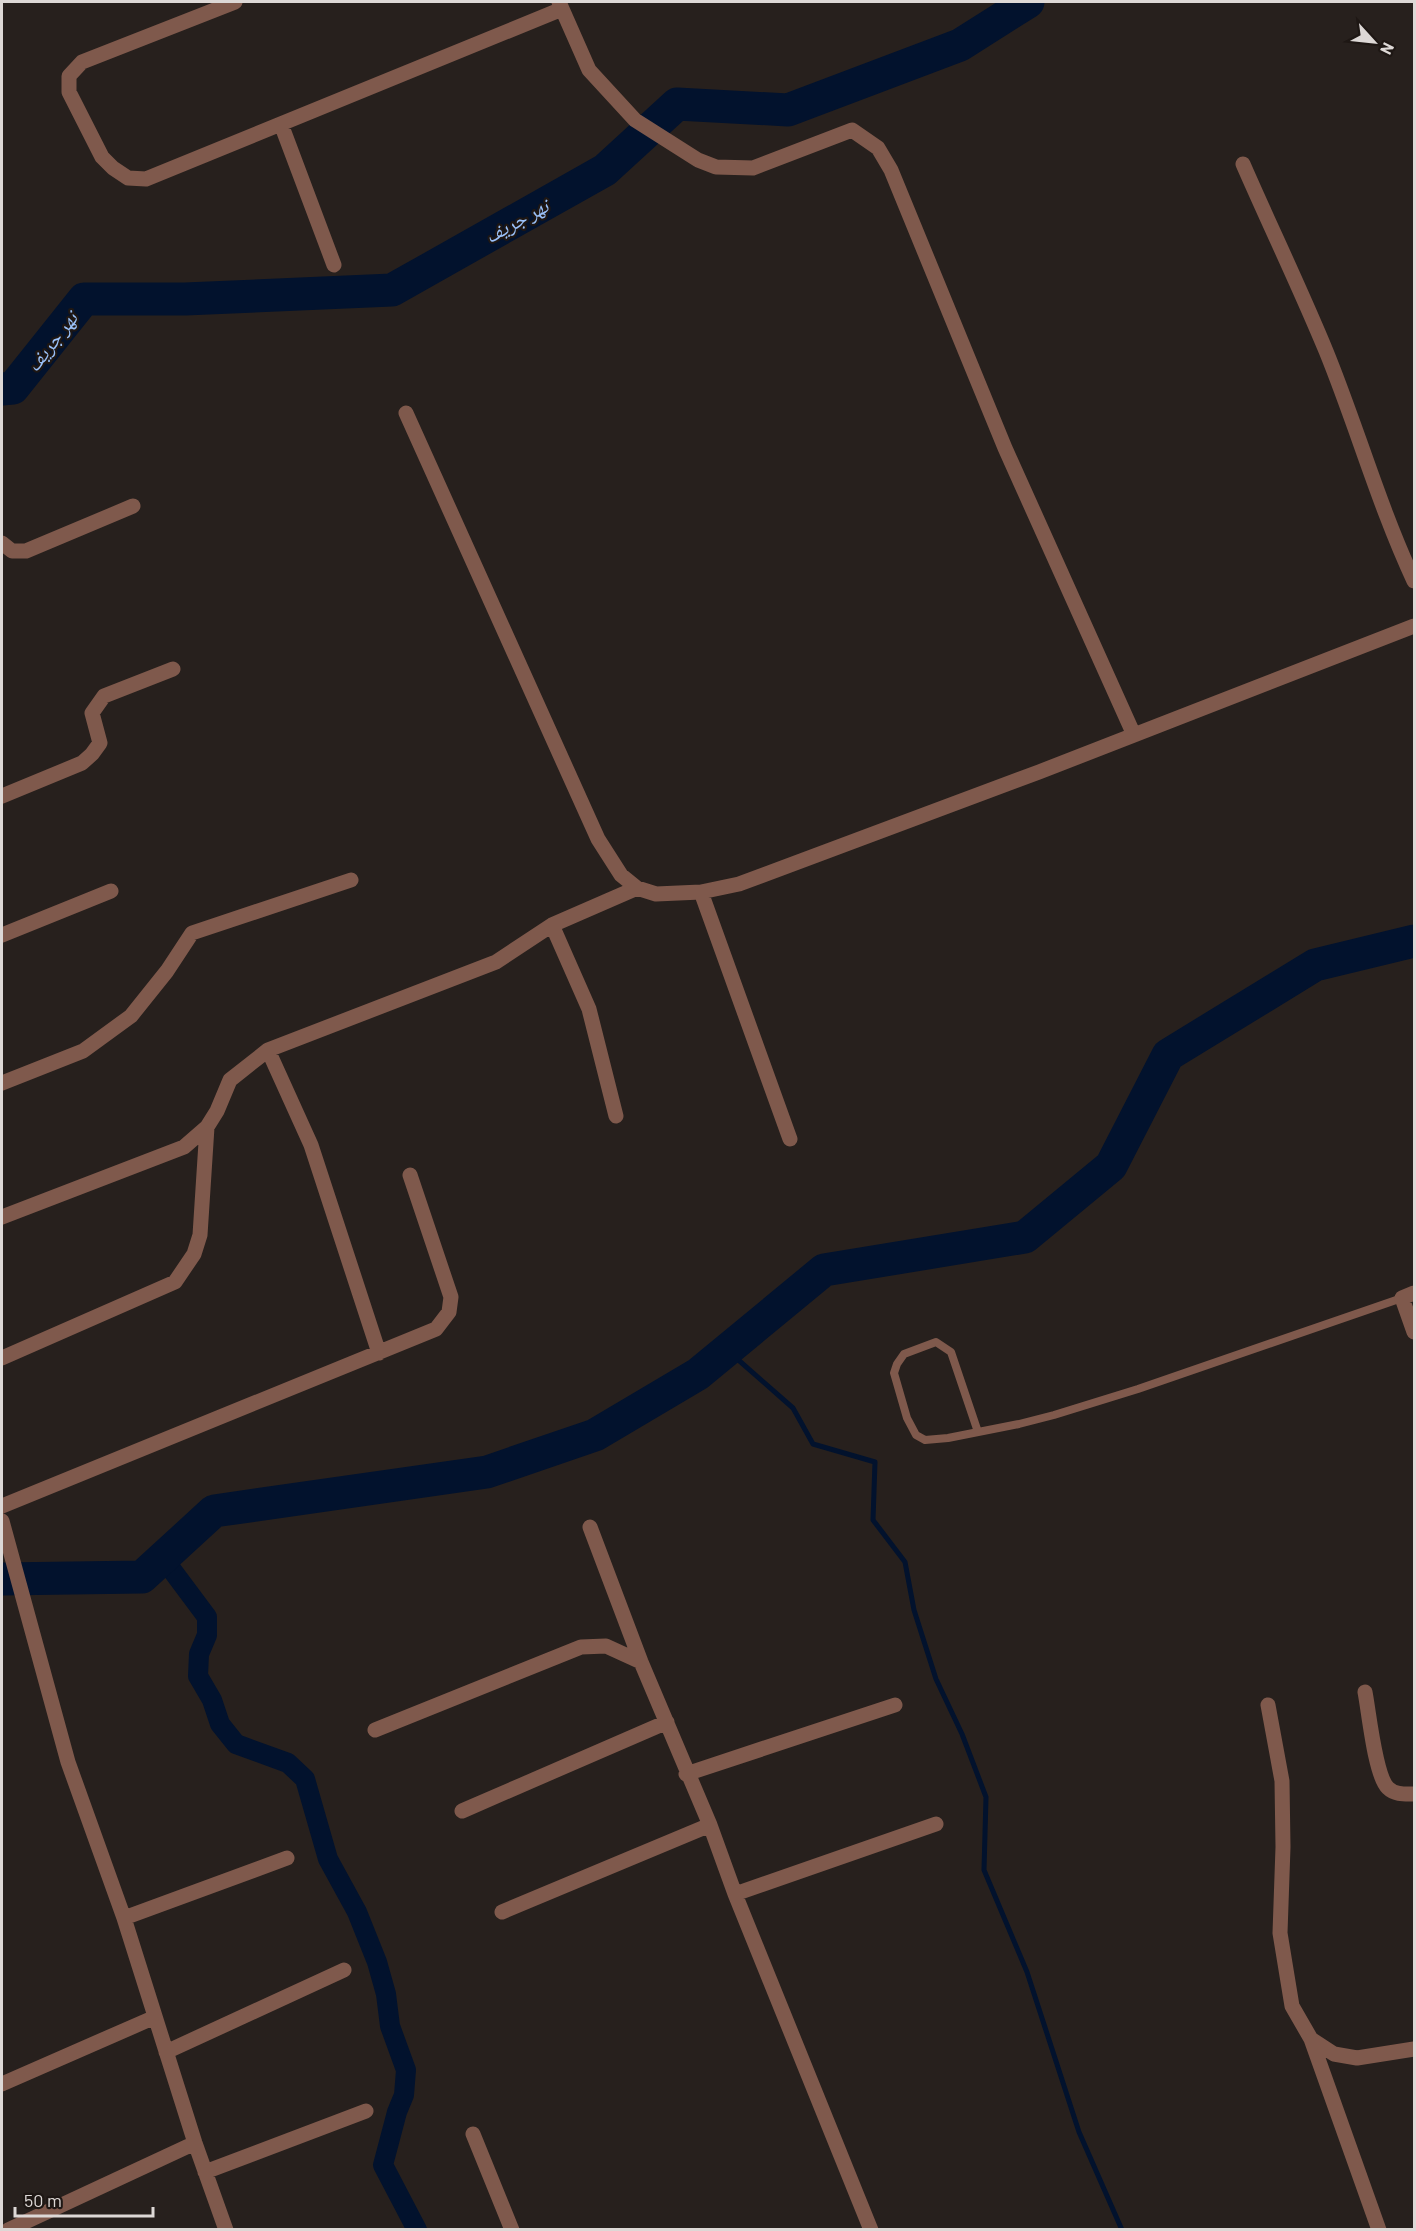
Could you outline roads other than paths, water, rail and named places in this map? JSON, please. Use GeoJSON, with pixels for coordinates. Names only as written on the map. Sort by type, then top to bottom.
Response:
{"type":"FeatureCollection","features":[{"type":"Feature","properties":{"kind":"street"},"geometry":{"type":"LineString","coordinates":[[235,2],[81,62],[69,76],[69,92],[102,157],[113,168],[129,178],[146,180],[560,5],[589,70],[635,120],[698,160],[716,167],[753,168],[852,129],[878,148],[891,170],[1005,448],[1134,735]]}},
{"type":"Feature","properties":{"kind":"street"},"geometry":{"type":"LineString","coordinates":[[281,124],[334,265]]}},
{"type":"Feature","properties":{"kind":"street"},"geometry":{"type":"LineString","coordinates":[[1243,164],[1326,352],[1386,515],[1414,580]]}},
{"type":"Feature","properties":{"kind":"street"},"geometry":{"type":"LineString","coordinates":[[406,413],[598,839],[621,875],[637,888],[656,894],[701,891],[739,884],[1039,772],[1414,626]]}},
{"type":"Feature","properties":{"kind":"street"},"geometry":{"type":"LineString","coordinates":[[2,543],[12,550],[26,551],[133,506]]}},
{"type":"Feature","properties":{"kind":"street"},"geometry":{"type":"LineString","coordinates":[[2,796],[82,763],[100,743],[92,713],[105,696],[173,669]]}},
{"type":"Feature","properties":{"kind":"street"},"geometry":{"type":"LineString","coordinates":[[2,1083],[83,1051],[131,1017],[167,971],[192,933],[351,880]]}},
{"type":"Feature","properties":{"kind":"street"},"geometry":{"type":"LineString","coordinates":[[2,1217],[184,1147],[207,1127],[218,1112],[231,1080],[268,1050],[496,962],[552,925],[637,888]]}},
{"type":"Feature","properties":{"kind":"street"},"geometry":{"type":"LineString","coordinates":[[2,935],[111,891]]}},
{"type":"Feature","properties":{"kind":"street"},"geometry":{"type":"LineString","coordinates":[[701,891],[790,1139]]}},
{"type":"Feature","properties":{"kind":"street"},"geometry":{"type":"LineString","coordinates":[[552,925],[588,1009],[616,1116]]}},
{"type":"Feature","properties":{"kind":"street"},"geometry":{"type":"LineString","coordinates":[[268,1050],[311,1145],[379,1353]]}},
{"type":"Feature","properties":{"kind":"street"},"geometry":{"type":"LineString","coordinates":[[2,1358],[175,1282],[194,1254],[201,1235],[207,1127]]}},
{"type":"Feature","properties":{"kind":"street"},"geometry":{"type":"LineString","coordinates":[[2,1506],[436,1329],[449,1312],[451,1297],[410,1174]]}},
{"type":"Feature","properties":{"kind":"street"},"geometry":{"type":"LineString","coordinates":[[1408,1295],[1414,1332]]}},
{"type":"Feature","properties":{"kind":"street"},"geometry":{"type":"LineString","coordinates":[[2,1521],[68,1762],[124,1918],[195,2143],[226,2229]]}},
{"type":"Feature","properties":{"kind":"street"},"geometry":{"type":"LineString","coordinates":[[590,1527],[641,1662],[686,1774],[710,1826],[735,1894],[872,2229]]}},
{"type":"Feature","properties":{"kind":"street"},"geometry":{"type":"LineString","coordinates":[[375,1731],[581,1647],[606,1646],[641,1662]]}},
{"type":"Feature","properties":{"kind":"street"},"geometry":{"type":"LineString","coordinates":[[1365,1692],[1380,1775],[1387,1788],[1397,1794],[1414,1794]]}},
{"type":"Feature","properties":{"kind":"street"},"geometry":{"type":"LineString","coordinates":[[686,1774],[895,1705]]}},
{"type":"Feature","properties":{"kind":"street"},"geometry":{"type":"LineString","coordinates":[[1268,1705],[1282,1781],[1283,1847],[1280,1933],[1292,2006],[1311,2039],[1379,2229]]}},
{"type":"Feature","properties":{"kind":"street"},"geometry":{"type":"LineString","coordinates":[[462,1811],[667,1722]]}},
{"type":"Feature","properties":{"kind":"street"},"geometry":{"type":"LineString","coordinates":[[735,1894],[936,1824]]}},
{"type":"Feature","properties":{"kind":"street"},"geometry":{"type":"LineString","coordinates":[[502,1912],[710,1826]]}},
{"type":"Feature","properties":{"kind":"street"},"geometry":{"type":"LineString","coordinates":[[124,1918],[287,1858]]}},
{"type":"Feature","properties":{"kind":"street"},"geometry":{"type":"LineString","coordinates":[[166,2052],[344,1970]]}},
{"type":"Feature","properties":{"kind":"street"},"geometry":{"type":"LineString","coordinates":[[2,2084],[155,2017]]}},
{"type":"Feature","properties":{"kind":"street"},"geometry":{"type":"LineString","coordinates":[[1311,2039],[1334,2054],[1357,2058],[1414,2049]]}},
{"type":"Feature","properties":{"kind":"street"},"geometry":{"type":"LineString","coordinates":[[206,2172],[366,2111]]}},
{"type":"Feature","properties":{"kind":"street"},"geometry":{"type":"LineString","coordinates":[[472,2134],[512,2229]]}},
{"type":"Feature","properties":{"kind":"street"},"geometry":{"type":"LineString","coordinates":[[8,2229],[195,2143]]}},
{"type":"Feature","properties":{"kind":"lane"},"geometry":{"type":"LineString","coordinates":[[978,1432],[951,1352],[936,1342],[904,1354],[894,1373],[907,1418],[916,1436],[925,1440],[948,1438],[978,1432],[1054,1415],[1138,1389],[1408,1295]]}},
{"type":"Feature","properties":{"kind":"waterway","name":"نهر جريف"},"geometry":{"type":"LineString","coordinates":[[2,389],[13,388],[84,299],[185,299],[392,290],[605,170],[677,104],[788,110],[960,45],[1028,2]]}},
{"type":"Feature","properties":{"kind":"waterway"},"geometry":{"type":"LineString","coordinates":[[2,1579],[142,1577],[214,1511],[487,1472],[595,1435],[698,1374],[824,1270],[1025,1237],[1111,1166],[1168,1055],[1315,965],[1414,941]]}},
{"type":"Feature","properties":{"kind":"waterway"},"geometry":{"type":"LineString","coordinates":[[727,1350],[793,1408],[813,1444],[875,1462],[873,1520],[905,1562],[914,1610],[936,1679],[962,1734],[986,1797],[984,1870],[1027,1972],[1079,2132],[1122,2230]]}},
{"type":"Feature","properties":{"kind":"waterway"},"geometry":{"type":"LineString","coordinates":[[163,1558],[207,1617],[207,1635],[199,1654],[198,1676],[212,1700],[220,1724],[236,1744],[288,1763],[305,1779],[328,1859],[357,1912],[377,1962],[386,1994],[390,2026],[406,2070],[404,2095],[397,2112],[383,2165],[417,2230]]}}]}
